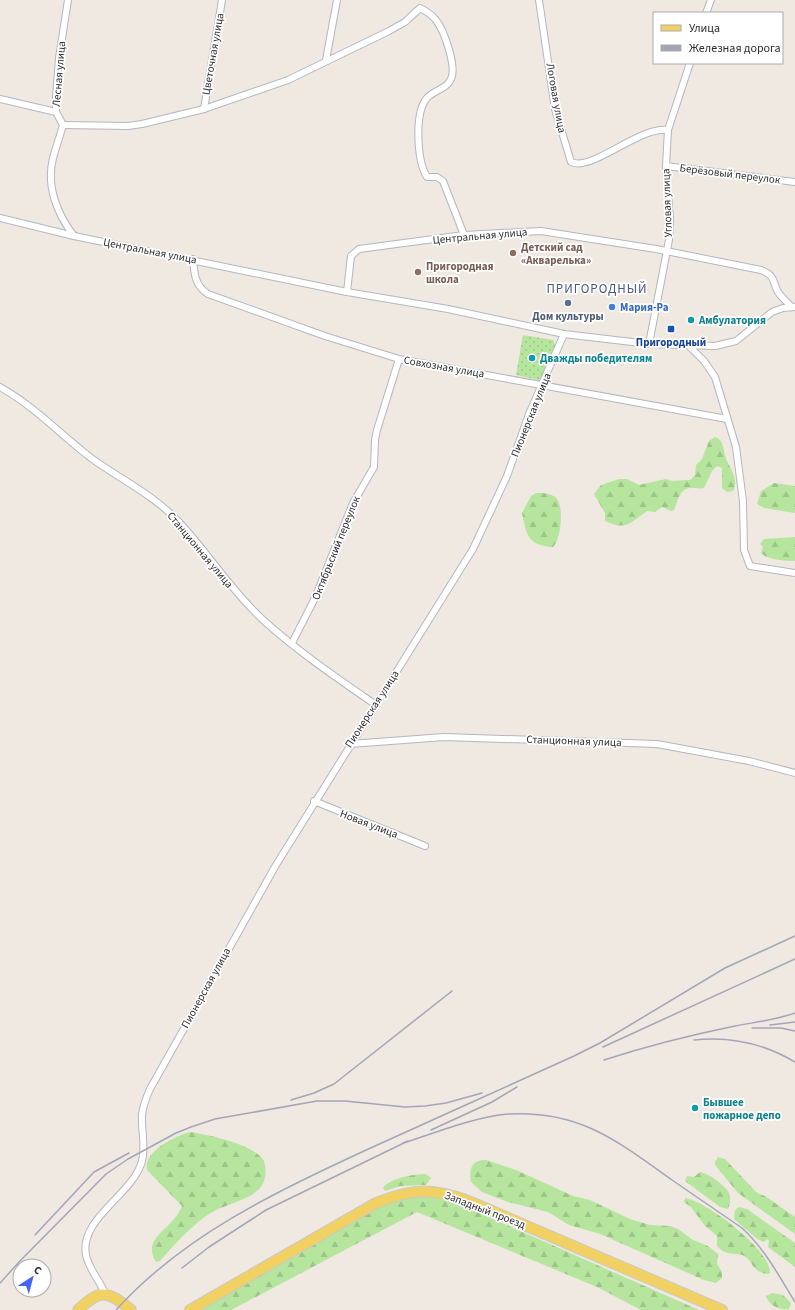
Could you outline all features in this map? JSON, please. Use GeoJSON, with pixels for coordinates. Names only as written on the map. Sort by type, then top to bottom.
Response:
{"type":"FeatureCollection","features":[{"type":"Feature","properties":{"kind":"main road","name":"Западный проезд"},"geometry":{"type":"LineString","coordinates":[[190,1310],[376,1203],[401,1193],[426,1190],[445,1193],[471,1202],[722,1310]]}},
{"type":"Feature","properties":{"kind":"main road"},"geometry":{"type":"LineString","coordinates":[[78,1310],[91,1298],[105,1294],[116,1297],[131,1310]]}},
{"type":"Feature","properties":{"kind":"street","name":"Лесная улица"},"geometry":{"type":"LineString","coordinates":[[63,125],[56,112],[57,73],[68,0]]}},
{"type":"Feature","properties":{"kind":"street","name":"Цветочная улица"},"geometry":{"type":"LineString","coordinates":[[204,109],[222,0]]}},
{"type":"Feature","properties":{"kind":"street"},"geometry":{"type":"LineString","coordinates":[[326,60],[337,0]]}},
{"type":"Feature","properties":{"kind":"street","name":"Логовая улица"},"geometry":{"type":"LineString","coordinates":[[539,0],[556,109],[571,162],[575,164],[592,160],[643,134],[659,129],[668,130]]}},
{"type":"Feature","properties":{"kind":"street"},"geometry":{"type":"LineString","coordinates":[[706,12],[711,0]]}},
{"type":"Feature","properties":{"kind":"street"},"geometry":{"type":"LineString","coordinates":[[74,236],[61,217],[53,192],[52,168],[63,125],[128,126],[204,109],[288,80],[326,60],[400,25],[420,8],[435,19],[443,30],[452,74],[449,83],[429,96],[425,101],[420,121],[420,152],[427,177],[439,177],[443,181],[464,235]]}},
{"type":"Feature","properties":{"kind":"street","name":"Угловая улица"},"geometry":{"type":"LineString","coordinates":[[649,344],[668,253],[670,220],[666,166],[668,130],[690,64]]}},
{"type":"Feature","properties":{"kind":"street"},"geometry":{"type":"LineString","coordinates":[[0,99],[56,112]]}},
{"type":"Feature","properties":{"kind":"street","name":"Берёзовый переулок"},"geometry":{"type":"LineString","coordinates":[[666,166],[795,182]]}},
{"type":"Feature","properties":{"kind":"street","name":"Центральная улица"},"geometry":{"type":"LineString","coordinates":[[0,218],[74,236],[193,259],[347,292],[448,309],[564,334],[649,344],[690,347],[714,346],[736,340],[772,312],[793,307],[777,290],[773,278],[769,273],[762,270],[541,231],[464,235],[359,249],[354,251],[351,256],[347,292]]}},
{"type":"Feature","properties":{"kind":"street","name":"Совхозная улица"},"geometry":{"type":"LineString","coordinates":[[193,259],[196,282],[200,290],[208,294],[325,336],[399,359],[727,419]]}},
{"type":"Feature","properties":{"kind":"street","name":"Пионерская улица"},"geometry":{"type":"LineString","coordinates":[[105,1294],[90,1266],[87,1256],[86,1240],[93,1226],[132,1180],[142,1162],[143,1107],[158,1074],[276,865],[314,801],[376,705],[473,549],[507,476],[529,414],[543,385],[564,334]]}},
{"type":"Feature","properties":{"kind":"street"},"geometry":{"type":"LineString","coordinates":[[690,347],[704,361],[712,372],[727,419],[739,466],[743,501],[744,550],[750,566],[795,573]]}},
{"type":"Feature","properties":{"kind":"street","name":"Октябрьский переулок"},"geometry":{"type":"LineString","coordinates":[[292,643],[315,598],[353,503],[374,467],[377,430],[399,359]]}},
{"type":"Feature","properties":{"kind":"street","name":"Станционная улица"},"geometry":{"type":"LineString","coordinates":[[0,387],[31,407],[91,457],[168,511],[180,522],[228,584],[262,619],[323,669],[376,705]]}},
{"type":"Feature","properties":{"kind":"street","name":"Станционная улица"},"geometry":{"type":"LineString","coordinates":[[350,744],[444,737],[657,744],[749,761],[795,772]]}},
{"type":"Feature","properties":{"kind":"street","name":"Новая улица"},"geometry":{"type":"LineString","coordinates":[[314,801],[425,846]]}},
{"type":"Feature","properties":{"kind":"green space"},"geometry":{"type":"Polygon","coordinates":[[[523,335],[553,340],[555,345],[544,375],[539,380],[516,375],[523,335]]]}},
{"type":"Feature","properties":{"kind":"green space"},"geometry":{"type":"Polygon","coordinates":[[[715,437],[722,443],[726,458],[734,475],[735,487],[733,491],[727,492],[722,488],[722,468],[717,466],[712,471],[704,488],[691,488],[684,490],[681,493],[674,510],[671,511],[662,507],[655,512],[647,511],[632,522],[623,525],[612,524],[605,521],[605,513],[594,494],[601,485],[619,479],[627,479],[639,485],[666,479],[671,481],[690,480],[695,475],[696,465],[702,459],[709,441],[715,437]]]}},
{"type":"Feature","properties":{"kind":"green space"},"geometry":{"type":"Polygon","coordinates":[[[774,483],[795,486],[795,513],[764,508],[757,504],[761,491],[774,483]]]}},
{"type":"Feature","properties":{"kind":"green space"},"geometry":{"type":"Polygon","coordinates":[[[536,493],[553,496],[559,503],[561,516],[560,531],[553,547],[538,544],[533,541],[527,533],[525,527],[522,513],[531,496],[536,493]]]}},
{"type":"Feature","properties":{"kind":"green space"},"geometry":{"type":"Polygon","coordinates":[[[795,537],[795,561],[772,559],[761,553],[763,547],[760,544],[764,539],[795,537]]]}},
{"type":"Feature","properties":{"kind":"green space"},"geometry":{"type":"Polygon","coordinates":[[[190,1132],[230,1141],[259,1155],[264,1161],[266,1172],[263,1184],[258,1190],[248,1197],[215,1211],[202,1219],[183,1236],[160,1261],[156,1262],[152,1253],[152,1246],[155,1239],[173,1221],[182,1206],[147,1170],[147,1163],[155,1151],[162,1145],[190,1132]]]}},
{"type":"Feature","properties":{"kind":"green space"},"geometry":{"type":"Polygon","coordinates":[[[718,1157],[725,1159],[757,1193],[765,1196],[795,1217],[795,1234],[738,1193],[715,1165],[718,1157]]]}},
{"type":"Feature","properties":{"kind":"green space"},"geometry":{"type":"Polygon","coordinates":[[[481,1160],[486,1160],[516,1170],[573,1196],[590,1200],[630,1219],[650,1225],[670,1226],[678,1229],[693,1240],[708,1246],[718,1254],[717,1264],[722,1272],[722,1278],[716,1283],[704,1280],[600,1234],[569,1225],[548,1212],[508,1202],[482,1192],[471,1182],[470,1173],[474,1164],[481,1160]]]}},
{"type":"Feature","properties":{"kind":"green space"},"geometry":{"type":"Polygon","coordinates":[[[700,1172],[712,1177],[727,1190],[730,1195],[728,1209],[720,1207],[685,1181],[687,1176],[694,1177],[700,1172]]]}},
{"type":"Feature","properties":{"kind":"green space"},"geometry":{"type":"Polygon","coordinates":[[[426,1174],[431,1178],[426,1185],[400,1186],[385,1191],[383,1188],[397,1179],[426,1174]]]}},
{"type":"Feature","properties":{"kind":"green space"},"geometry":{"type":"Polygon","coordinates":[[[400,1196],[439,1197],[457,1203],[699,1310],[641,1310],[597,1287],[417,1212],[231,1310],[196,1310],[362,1215],[400,1196]]]}},
{"type":"Feature","properties":{"kind":"green space"},"geometry":{"type":"Polygon","coordinates":[[[685,1198],[695,1201],[707,1208],[736,1228],[760,1252],[767,1263],[770,1273],[762,1273],[756,1269],[743,1255],[728,1253],[721,1250],[717,1246],[717,1236],[705,1226],[691,1207],[684,1202],[685,1198]]]}},
{"type":"Feature","properties":{"kind":"green space"},"geometry":{"type":"Polygon","coordinates":[[[739,1207],[747,1209],[795,1243],[795,1267],[768,1247],[768,1239],[763,1242],[756,1238],[734,1219],[735,1210],[739,1207]]]}},
{"type":"Feature","properties":{"kind":"green space"},"geometry":{"type":"Polygon","coordinates":[[[772,1293],[783,1295],[791,1303],[789,1309],[782,1309],[772,1305],[766,1296],[772,1293]]]}},
{"type":"Feature","properties":{"kind":"railway"},"geometry":{"type":"LineString","coordinates":[[116,1310],[142,1283],[171,1259],[232,1218],[264,1200],[364,1151],[574,1056],[600,1043],[725,968],[795,936]]}},
{"type":"Feature","properties":{"kind":"railway"},"geometry":{"type":"LineString","coordinates":[[603,1047],[795,959]]}},
{"type":"Feature","properties":{"kind":"railway"},"geometry":{"type":"LineString","coordinates":[[291,1100],[314,1093],[334,1084],[452,991]]}},
{"type":"Feature","properties":{"kind":"railway"},"geometry":{"type":"LineString","coordinates":[[604,1060],[686,1037],[795,1013]]}},
{"type":"Feature","properties":{"kind":"railway"},"geometry":{"type":"LineString","coordinates":[[770,1025],[795,1022]]}},
{"type":"Feature","properties":{"kind":"railway"},"geometry":{"type":"LineString","coordinates":[[752,1028],[781,1028],[795,1031]]}},
{"type":"Feature","properties":{"kind":"railway"},"geometry":{"type":"LineString","coordinates":[[694,1040],[721,1039],[746,1042],[771,1050],[795,1062]]}},
{"type":"Feature","properties":{"kind":"railway"},"geometry":{"type":"LineString","coordinates":[[431,1130],[492,1102],[517,1087]]}},
{"type":"Feature","properties":{"kind":"railway"},"geometry":{"type":"LineString","coordinates":[[0,1283],[106,1174],[128,1159],[176,1133],[191,1127],[215,1119],[317,1101],[345,1101],[405,1107],[446,1103],[482,1093]]}},
{"type":"Feature","properties":{"kind":"railway"},"geometry":{"type":"LineString","coordinates":[[403,1143],[482,1118],[508,1114],[533,1114],[556,1117],[577,1123],[615,1141],[742,1228],[765,1254],[795,1302]]}},
{"type":"Feature","properties":{"kind":"railway"},"geometry":{"type":"LineString","coordinates":[[182,1268],[209,1247],[266,1210],[408,1141]]}},
{"type":"Feature","properties":{"kind":"railway"},"geometry":{"type":"LineString","coordinates":[[35,1235],[94,1172],[129,1153]]}},
{"type":"Feature","properties":{"kind":"place","name":"Детский сад «Акварелька»"},"geometry":{"type":"Point","coordinates":[513,253]}},
{"type":"Feature","properties":{"kind":"place","name":"Пригородная школа"},"geometry":{"type":"Point","coordinates":[418,272]}},
{"type":"Feature","properties":{"kind":"place","name":"Дом культуры"},"geometry":{"type":"Point","coordinates":[568,303]}},
{"type":"Feature","properties":{"kind":"place","name":"Мария-Ра"},"geometry":{"type":"Point","coordinates":[612,307]}},
{"type":"Feature","properties":{"kind":"place","name":"Амбулатория"},"geometry":{"type":"Point","coordinates":[691,320]}},
{"type":"Feature","properties":{"kind":"place","name":"Пригородный"},"geometry":{"type":"Point","coordinates":[671,329]}},
{"type":"Feature","properties":{"kind":"place","name":"Дважды победителям"},"geometry":{"type":"Point","coordinates":[532,358]}},
{"type":"Feature","properties":{"kind":"place","name":"Бывшее пожарное депо"},"geometry":{"type":"Point","coordinates":[695,1108]}},
{"type":"Feature","properties":{"kind":"district","name":"ПРИГОРОДНЫЙ"},"geometry":{"type":"Point","coordinates":[597,289]}}]}
